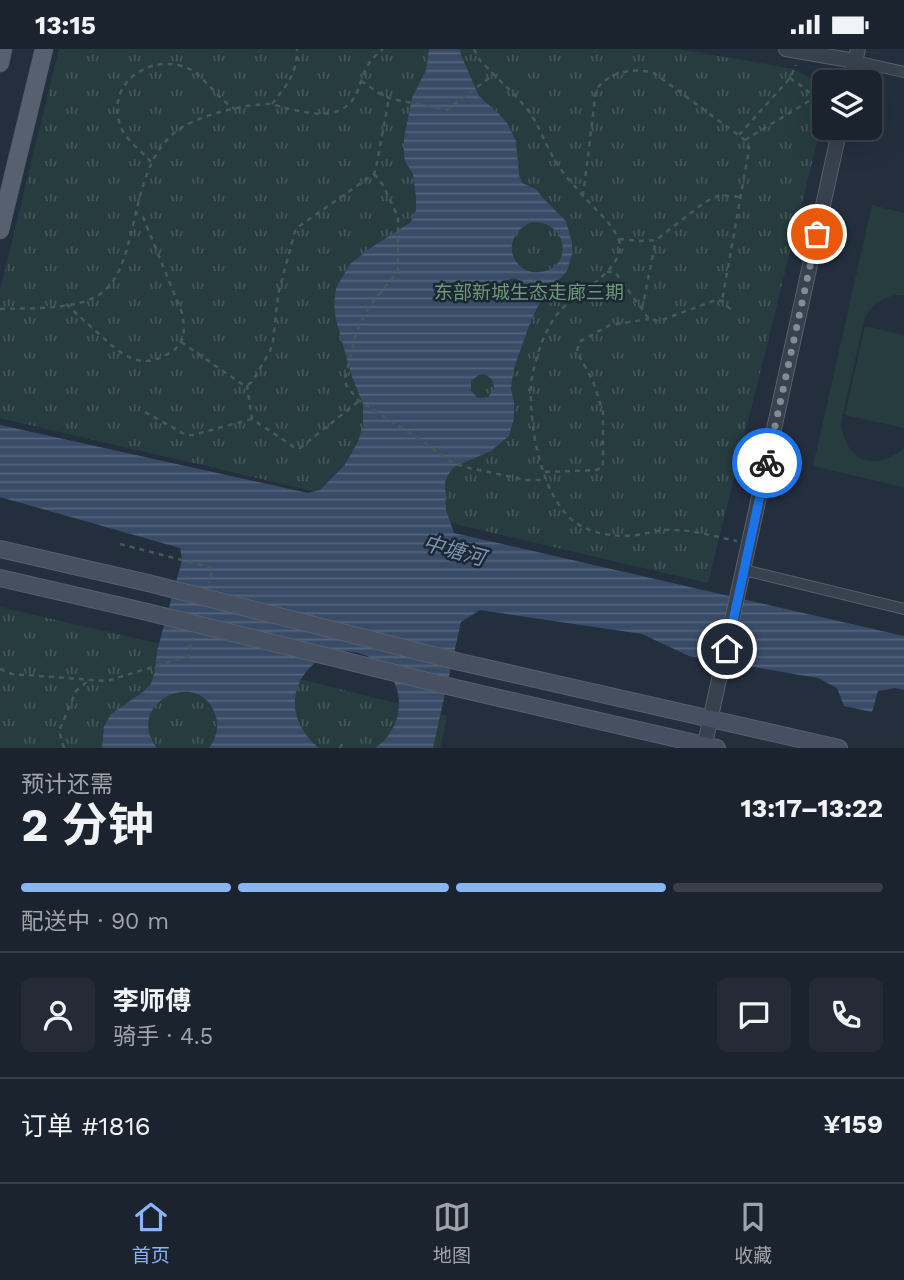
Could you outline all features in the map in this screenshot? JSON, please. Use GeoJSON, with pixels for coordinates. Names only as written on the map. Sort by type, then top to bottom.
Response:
{"type":"FeatureCollection","features":[{"type":"Feature","properties":{"kind":"main road"},"geometry":{"type":"LineString","coordinates":[[0,63],[3,49]]}},
{"type":"Feature","properties":{"kind":"main road"},"geometry":{"type":"LineString","coordinates":[[0,230],[44,49]]}},
{"type":"Feature","properties":{"kind":"main road"},"geometry":{"type":"LineString","coordinates":[[0,549],[148,583],[460,662],[839,748]]}},
{"type":"Feature","properties":{"kind":"main road"},"geometry":{"type":"LineString","coordinates":[[0,578],[709,747]]}},
{"type":"Feature","properties":{"kind":"street"},"geometry":{"type":"LineString","coordinates":[[786,49],[856,55],[904,72]]}},
{"type":"Feature","properties":{"kind":"street"},"geometry":{"type":"LineString","coordinates":[[709,747],[710,719],[837,140]]}},
{"type":"Feature","properties":{"kind":"street"},"geometry":{"type":"LineString","coordinates":[[743,573],[904,609]]}},
{"type":"Feature","properties":{"kind":"path"},"geometry":{"type":"LineString","coordinates":[[272,104],[292,78],[297,65],[297,49]]}},
{"type":"Feature","properties":{"kind":"path"},"geometry":{"type":"LineString","coordinates":[[0,309],[66,305],[85,301],[105,291],[122,265],[151,162],[164,142],[180,129],[212,114],[272,104],[316,114],[342,110],[350,104],[359,89],[365,69],[373,57],[383,49]]}},
{"type":"Feature","properties":{"kind":"path"},"geometry":{"type":"LineString","coordinates":[[474,49],[493,75],[531,114],[552,156],[564,174],[609,223],[620,248],[607,272],[558,313],[538,354],[531,384],[532,418],[538,451],[556,501],[577,524],[588,530],[610,535],[674,530],[750,543]]}},
{"type":"Feature","properties":{"kind":"path"},"geometry":{"type":"LineString","coordinates":[[739,135],[790,78],[802,52]]}},
{"type":"Feature","properties":{"kind":"path"},"geometry":{"type":"LineString","coordinates":[[151,162],[126,136],[118,113],[123,87],[139,71],[154,65],[169,64],[186,68],[200,76],[219,99],[235,109]]}},
{"type":"Feature","properties":{"kind":"path"},"geometry":{"type":"LineString","coordinates":[[583,196],[596,90],[600,84],[622,72],[654,73],[739,135],[749,147],[722,301]]}},
{"type":"Feature","properties":{"kind":"path"},"geometry":{"type":"LineString","coordinates":[[361,81],[389,98],[447,110],[493,75]]}},
{"type":"Feature","properties":{"kind":"path"},"geometry":{"type":"LineString","coordinates":[[790,78],[812,96]]}},
{"type":"Feature","properties":{"kind":"path"},"geometry":{"type":"LineString","coordinates":[[247,385],[252,382],[270,351],[278,295],[295,231],[374,174],[389,98]]}},
{"type":"Feature","properties":{"kind":"path"},"geometry":{"type":"LineString","coordinates":[[745,140],[812,100]]}},
{"type":"Feature","properties":{"kind":"path"},"geometry":{"type":"LineString","coordinates":[[374,174],[383,185],[398,217],[398,271],[369,307],[357,330],[345,378],[346,385],[359,401],[453,463],[526,480],[547,480]]}},
{"type":"Feature","properties":{"kind":"path"},"geometry":{"type":"LineString","coordinates":[[618,239],[656,240],[705,202],[719,195],[740,197]]}},
{"type":"Feature","properties":{"kind":"path"},"geometry":{"type":"LineString","coordinates":[[66,305],[119,353],[132,360],[161,358],[175,350],[184,337],[182,313],[143,217],[135,212]]}},
{"type":"Feature","properties":{"kind":"path"},"geometry":{"type":"LineString","coordinates":[[642,309],[656,240]]}},
{"type":"Feature","properties":{"kind":"path"},"geometry":{"type":"LineString","coordinates":[[607,272],[615,272],[649,319]]}},
{"type":"Feature","properties":{"kind":"path"},"geometry":{"type":"LineString","coordinates":[[545,472],[597,470],[603,466],[603,412],[593,381],[578,352],[579,341],[610,324],[649,319],[659,321],[716,300],[722,301],[731,310]]}},
{"type":"Feature","properties":{"kind":"path"},"geometry":{"type":"LineString","coordinates":[[181,341],[247,385]]}},
{"type":"Feature","properties":{"kind":"path"},"geometry":{"type":"LineString","coordinates":[[247,385],[252,419],[294,447],[300,448],[359,401]]}},
{"type":"Feature","properties":{"kind":"path"},"geometry":{"type":"LineString","coordinates":[[145,412],[186,435],[252,419]]}},
{"type":"Feature","properties":{"kind":"path"},"geometry":{"type":"LineString","coordinates":[[120,544],[170,557]]}},
{"type":"Feature","properties":{"kind":"path"},"geometry":{"type":"LineString","coordinates":[[0,669],[12,674],[107,681],[150,667]]}},
{"type":"Feature","properties":{"kind":"path"},"geometry":{"type":"LineString","coordinates":[[64,748],[59,731],[76,691],[88,681]]}},
{"type":"Feature","properties":{"kind":"green space","name":"东部新城生态走廊三期"},"geometry":{"type":"Polygon","coordinates":[[[59,49],[678,49],[794,69],[812,80],[812,140],[818,140],[708,583],[0,418],[0,290],[59,49]]]}},
{"type":"Feature","properties":{"kind":"green space"},"geometry":{"type":"Polygon","coordinates":[[[872,205],[904,213],[904,295],[881,300],[865,317],[841,422],[849,447],[853,453],[866,460],[885,459],[904,448],[903,487],[813,466],[872,205]]]}},
{"type":"Feature","properties":{"kind":"green space"},"geometry":{"type":"Polygon","coordinates":[[[865,326],[904,335],[904,428],[845,415],[865,326]]]}},
{"type":"Feature","properties":{"kind":"green space"},"geometry":{"type":"Polygon","coordinates":[[[0,607],[447,716],[440,748],[0,748],[0,607]]]}},
{"type":"Feature","properties":{"kind":"water","name":"中塘河"},"geometry":{"type":"Polygon","coordinates":[[[429,49],[460,49],[479,96],[507,123],[516,141],[522,183],[536,189],[566,221],[572,243],[572,255],[567,271],[538,306],[513,371],[511,389],[514,418],[509,436],[491,451],[454,467],[445,482],[446,510],[454,533],[904,636],[904,690],[895,688],[878,691],[872,712],[844,706],[837,688],[818,678],[689,656],[642,634],[480,610],[461,622],[433,748],[375,748],[389,734],[395,723],[399,710],[397,689],[385,669],[365,655],[344,652],[324,657],[308,669],[298,686],[295,706],[301,728],[319,748],[209,748],[216,733],[216,717],[208,702],[196,693],[182,692],[168,696],[157,704],[149,716],[149,731],[157,748],[102,748],[104,726],[111,714],[151,684],[157,651],[182,560],[180,548],[0,497],[0,425],[308,493],[320,490],[344,466],[358,442],[363,424],[363,404],[352,377],[336,320],[336,288],[350,264],[411,222],[416,210],[413,174],[404,156],[404,138],[412,98],[426,70],[429,49]],[[532,222],[516,234],[512,253],[521,267],[529,271],[550,269],[558,263],[562,255],[560,237],[554,229],[545,224],[532,222]],[[514,278],[504,281],[501,291],[505,300],[513,303],[521,300],[526,292],[523,282],[514,278]],[[484,374],[471,381],[471,391],[478,398],[488,397],[494,389],[493,382],[484,374]]]}},
{"type":"Feature","properties":{"kind":"way so far"},"geometry":{"type":"LineString","coordinates":[[767,463],[817,234]]}},
{"type":"Feature","properties":{"kind":"route"},"geometry":{"type":"LineString","coordinates":[[727,649],[767,463]]}}]}
